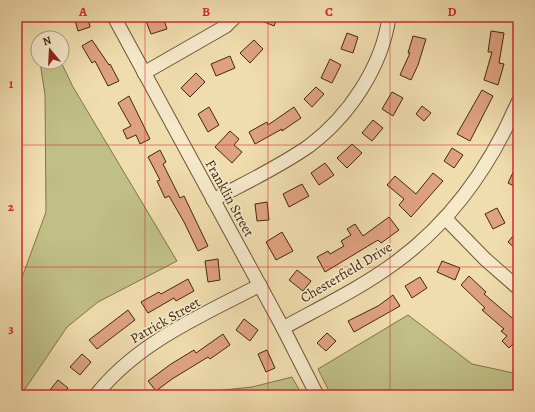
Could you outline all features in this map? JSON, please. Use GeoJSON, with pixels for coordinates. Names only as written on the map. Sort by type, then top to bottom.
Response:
{"type":"FeatureCollection","features":[{"type":"Feature","properties":{"kind":"street","name":"Franklin Street"},"geometry":{"type":"LineString","coordinates":[[114,17],[260,285],[317,395]]}},
{"type":"Feature","properties":{"kind":"street"},"geometry":{"type":"LineString","coordinates":[[144,73],[226,26],[235,17]]}},
{"type":"Feature","properties":{"kind":"street"},"geometry":{"type":"LineString","coordinates":[[213,200],[290,158],[309,145],[336,120],[355,98],[367,79],[382,44],[389,17]]}},
{"type":"Feature","properties":{"kind":"street","name":"Chesterfield Drive"},"geometry":{"type":"LineString","coordinates":[[283,328],[372,278],[419,244],[446,218],[478,177],[494,150],[518,102]]}},
{"type":"Feature","properties":{"kind":"street"},"geometry":{"type":"LineString","coordinates":[[446,218],[485,259],[518,288]]}},
{"type":"Feature","properties":{"kind":"street","name":"Patrick Street"},"geometry":{"type":"LineString","coordinates":[[96,395],[119,369],[153,343],[260,285]]}},
{"type":"Feature","properties":{"kind":"shaded area"},"geometry":{"type":"Polygon","coordinates":[[[41,70],[65,70],[73,87],[177,261],[98,302],[67,327],[21,395],[17,395],[17,291],[46,212],[45,95],[41,70]]]}},
{"type":"Feature","properties":{"kind":"shaded area"},"geometry":{"type":"Polygon","coordinates":[[[408,315],[472,364],[518,374],[518,395],[331,395],[318,369],[408,315]]]}},
{"type":"Feature","properties":{"kind":"shaded area"},"geometry":{"type":"Polygon","coordinates":[[[292,377],[302,395],[207,395],[214,391],[252,387],[292,377]]]}},
{"type":"Feature","properties":{"kind":"building"},"geometry":{"type":"Polygon","coordinates":[[[74,17],[88,17],[90,27],[78,31],[74,17]]]}},
{"type":"Feature","properties":{"kind":"building"},"geometry":{"type":"Polygon","coordinates":[[[157,17],[163,17],[167,29],[151,34],[146,21],[157,17]]]}},
{"type":"Feature","properties":{"kind":"building"},"geometry":{"type":"Polygon","coordinates":[[[253,17],[278,17],[274,26],[253,17]]]}},
{"type":"Feature","properties":{"kind":"building"},"geometry":{"type":"Polygon","coordinates":[[[491,31],[504,33],[499,63],[504,64],[498,85],[484,80],[492,52],[488,52],[491,31]]]}},
{"type":"Feature","properties":{"kind":"building"},"geometry":{"type":"Polygon","coordinates":[[[347,33],[358,37],[353,53],[341,49],[347,33]]]}},
{"type":"Feature","properties":{"kind":"building"},"geometry":{"type":"Polygon","coordinates":[[[413,36],[426,39],[418,65],[411,80],[400,75],[410,53],[408,53],[413,36]]]}},
{"type":"Feature","properties":{"kind":"building"},"geometry":{"type":"Polygon","coordinates":[[[92,40],[109,65],[110,64],[119,81],[108,86],[95,61],[92,63],[82,46],[92,40]]]}},
{"type":"Feature","properties":{"kind":"building"},"geometry":{"type":"Polygon","coordinates":[[[254,40],[263,49],[250,63],[240,53],[254,40]]]}},
{"type":"Feature","properties":{"kind":"building"},"geometry":{"type":"Polygon","coordinates":[[[230,56],[235,68],[216,76],[211,64],[230,56]]]}},
{"type":"Feature","properties":{"kind":"building"},"geometry":{"type":"Polygon","coordinates":[[[330,59],[341,65],[332,83],[321,78],[330,59]]]}},
{"type":"Feature","properties":{"kind":"building"},"geometry":{"type":"Polygon","coordinates":[[[196,73],[205,82],[190,97],[181,88],[196,73]]]}},
{"type":"Feature","properties":{"kind":"building"},"geometry":{"type":"Polygon","coordinates":[[[316,87],[324,94],[312,107],[304,99],[316,87]]]}},
{"type":"Feature","properties":{"kind":"building"},"geometry":{"type":"Polygon","coordinates":[[[482,90],[493,96],[470,141],[457,134],[482,90]]]}},
{"type":"Feature","properties":{"kind":"building"},"geometry":{"type":"Polygon","coordinates":[[[392,92],[403,98],[393,116],[382,109],[392,92]]]}},
{"type":"Feature","properties":{"kind":"building"},"geometry":{"type":"Polygon","coordinates":[[[129,96],[150,139],[140,144],[136,135],[127,139],[123,130],[131,126],[118,103],[129,96]]]}},
{"type":"Feature","properties":{"kind":"building"},"geometry":{"type":"Polygon","coordinates":[[[422,106],[431,113],[424,121],[416,114],[422,106]]]}},
{"type":"Feature","properties":{"kind":"building"},"geometry":{"type":"Polygon","coordinates":[[[209,107],[219,125],[208,132],[198,114],[209,107]]]}},
{"type":"Feature","properties":{"kind":"building"},"geometry":{"type":"Polygon","coordinates":[[[294,107],[301,118],[282,131],[282,129],[255,144],[249,132],[267,122],[268,125],[294,107]]]}},
{"type":"Feature","properties":{"kind":"building"},"geometry":{"type":"Polygon","coordinates":[[[373,120],[383,128],[372,141],[362,133],[373,120]]]}},
{"type":"Feature","properties":{"kind":"building"},"geometry":{"type":"Polygon","coordinates":[[[230,131],[239,139],[234,145],[242,152],[232,163],[215,147],[230,131]]]}},
{"type":"Feature","properties":{"kind":"building"},"geometry":{"type":"Polygon","coordinates":[[[352,144],[362,153],[347,168],[337,158],[352,144]]]}},
{"type":"Feature","properties":{"kind":"building"},"geometry":{"type":"Polygon","coordinates":[[[452,148],[463,155],[454,168],[444,161],[452,148]]]}},
{"type":"Feature","properties":{"kind":"building"},"geometry":{"type":"Polygon","coordinates":[[[160,150],[166,162],[163,164],[180,198],[184,196],[208,246],[198,251],[169,196],[165,198],[157,181],[160,180],[148,157],[160,150]]]}},
{"type":"Feature","properties":{"kind":"building"},"geometry":{"type":"Polygon","coordinates":[[[518,162],[518,188],[508,183],[518,162]]]}},
{"type":"Feature","properties":{"kind":"building"},"geometry":{"type":"Polygon","coordinates":[[[325,163],[334,175],[319,185],[311,173],[325,163]]]}},
{"type":"Feature","properties":{"kind":"building"},"geometry":{"type":"Polygon","coordinates":[[[433,173],[443,181],[411,217],[399,205],[404,199],[387,185],[395,176],[416,194],[433,173]]]}},
{"type":"Feature","properties":{"kind":"building"},"geometry":{"type":"Polygon","coordinates":[[[302,184],[309,196],[289,207],[283,194],[302,184]]]}},
{"type":"Feature","properties":{"kind":"building"},"geometry":{"type":"Polygon","coordinates":[[[267,202],[269,220],[257,221],[255,204],[267,202]]]}},
{"type":"Feature","properties":{"kind":"building"},"geometry":{"type":"Polygon","coordinates":[[[497,208],[505,223],[493,229],[485,214],[497,208]]]}},
{"type":"Feature","properties":{"kind":"building"},"geometry":{"type":"Polygon","coordinates":[[[389,217],[399,230],[381,243],[378,240],[325,272],[317,257],[328,251],[330,254],[344,246],[341,241],[351,235],[347,229],[355,224],[363,236],[389,217]]]}},
{"type":"Feature","properties":{"kind":"building"},"geometry":{"type":"Polygon","coordinates":[[[518,230],[518,251],[508,242],[518,230]]]}},
{"type":"Feature","properties":{"kind":"building"},"geometry":{"type":"Polygon","coordinates":[[[282,232],[293,251],[276,260],[266,242],[282,232]]]}},
{"type":"Feature","properties":{"kind":"building"},"geometry":{"type":"Polygon","coordinates":[[[218,259],[220,280],[208,282],[205,261],[218,259]]]}},
{"type":"Feature","properties":{"kind":"building"},"geometry":{"type":"Polygon","coordinates":[[[442,261],[460,268],[455,280],[437,272],[442,261]]]}},
{"type":"Feature","properties":{"kind":"building"},"geometry":{"type":"Polygon","coordinates":[[[297,270],[311,281],[303,291],[289,280],[297,270]]]}},
{"type":"Feature","properties":{"kind":"building"},"geometry":{"type":"Polygon","coordinates":[[[469,276],[486,292],[484,294],[518,323],[518,339],[509,348],[502,341],[507,336],[501,331],[504,329],[482,310],[485,308],[461,285],[469,276]]]}},
{"type":"Feature","properties":{"kind":"building"},"geometry":{"type":"Polygon","coordinates":[[[420,277],[427,288],[412,298],[405,286],[420,277]]]}},
{"type":"Feature","properties":{"kind":"building"},"geometry":{"type":"Polygon","coordinates":[[[188,279],[194,291],[176,301],[174,298],[148,313],[141,302],[159,292],[161,294],[188,279]]]}},
{"type":"Feature","properties":{"kind":"building"},"geometry":{"type":"Polygon","coordinates":[[[393,295],[400,306],[354,332],[348,321],[378,306],[393,295]]]}},
{"type":"Feature","properties":{"kind":"building"},"geometry":{"type":"Polygon","coordinates":[[[128,310],[135,320],[97,349],[89,340],[128,310]]]}},
{"type":"Feature","properties":{"kind":"building"},"geometry":{"type":"Polygon","coordinates":[[[244,319],[258,330],[250,341],[236,330],[244,319]]]}},
{"type":"Feature","properties":{"kind":"building"},"geometry":{"type":"Polygon","coordinates":[[[327,333],[336,341],[326,351],[317,343],[327,333]]]}},
{"type":"Feature","properties":{"kind":"building"},"geometry":{"type":"Polygon","coordinates":[[[223,334],[230,345],[210,359],[208,357],[172,379],[156,391],[148,381],[171,364],[194,350],[196,353],[223,334]]]}},
{"type":"Feature","properties":{"kind":"building"},"geometry":{"type":"Polygon","coordinates":[[[267,350],[275,368],[266,372],[258,354],[267,350]]]}},
{"type":"Feature","properties":{"kind":"building"},"geometry":{"type":"Polygon","coordinates":[[[82,354],[91,362],[80,375],[70,367],[82,354]]]}},
{"type":"Feature","properties":{"kind":"building"},"geometry":{"type":"Polygon","coordinates":[[[58,380],[68,388],[62,395],[46,395],[58,380]]]}}]}
